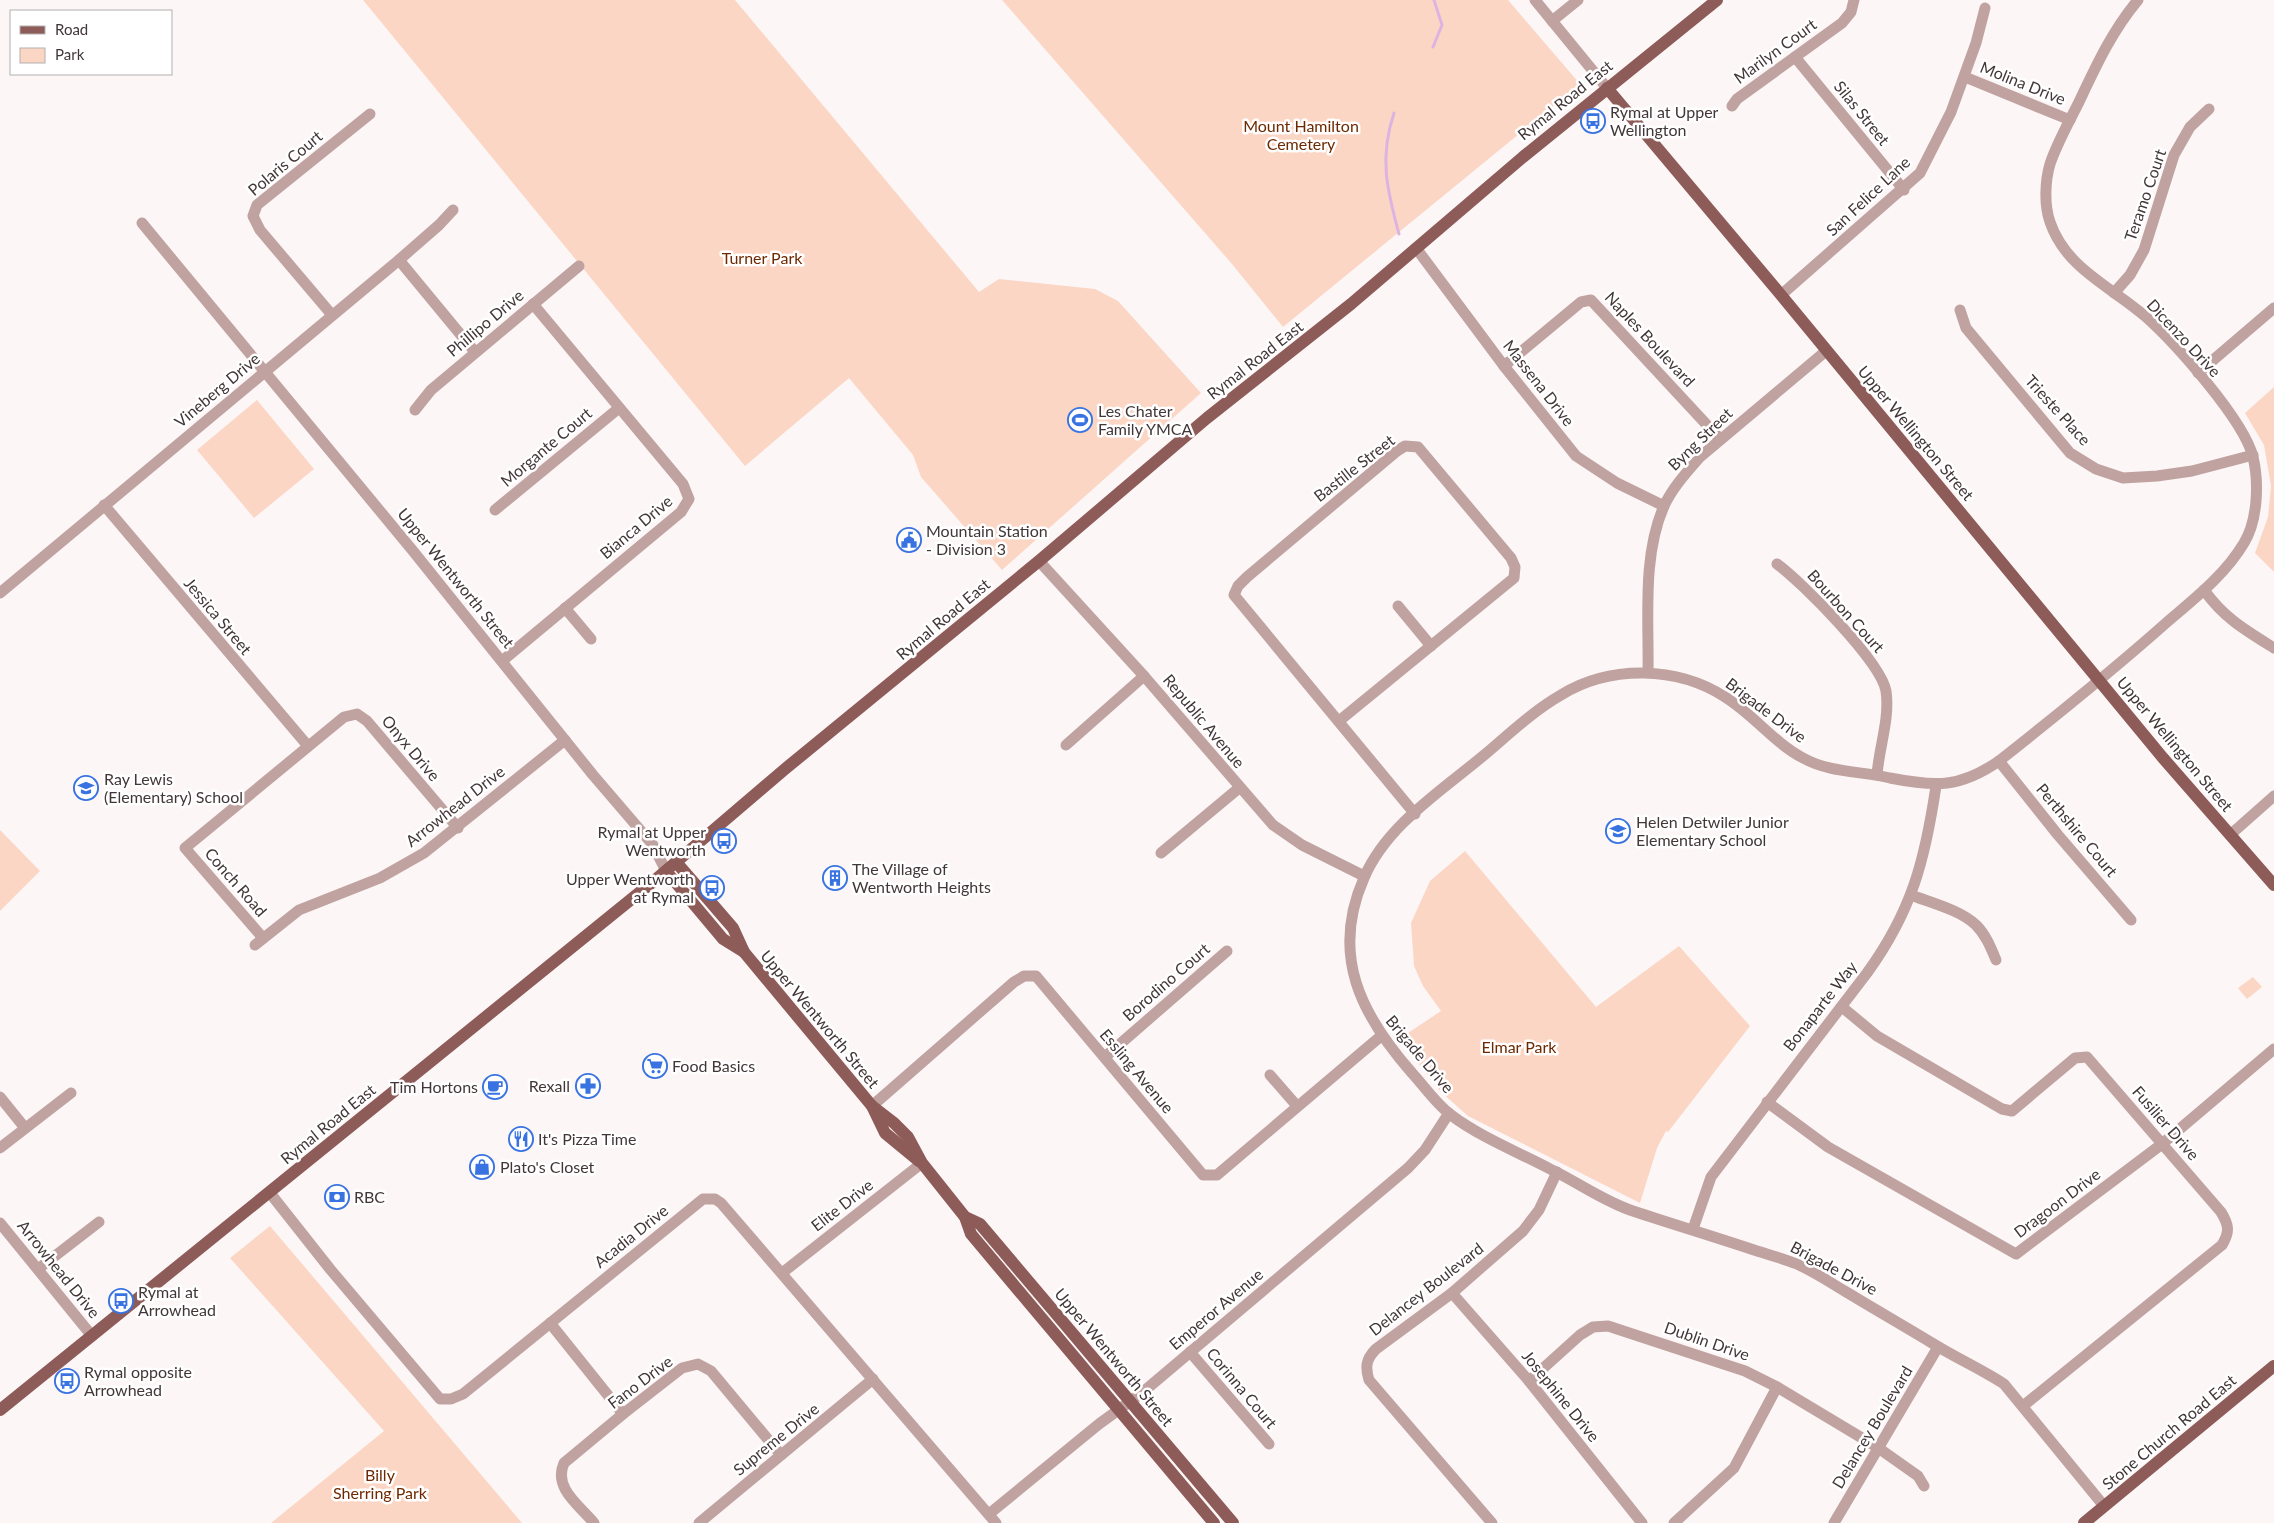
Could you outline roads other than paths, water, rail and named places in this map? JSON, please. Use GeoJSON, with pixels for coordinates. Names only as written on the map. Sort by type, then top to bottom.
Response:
{"type":"FeatureCollection","features":[{"type":"Feature","properties":{"kind":"main road","name":"Rymal Road East"},"geometry":{"type":"LineString","coordinates":[[0,1410],[676,862],[785,769],[1039,561],[1207,418],[1351,304],[1606,88],[1717,0]]}},
{"type":"Feature","properties":{"kind":"main road","name":"Upper Wellington Street"},"geometry":{"type":"LineString","coordinates":[[1606,88],[1781,295],[2100,681],[2274,885]]}},
{"type":"Feature","properties":{"kind":"main road","name":"Upper Wentworth Street"},"geometry":{"type":"LineString","coordinates":[[676,862],[733,928],[744,952],[872,1106],[886,1133],[896,1144],[922,1163],[965,1217],[971,1234],[1214,1523]]}},
{"type":"Feature","properties":{"kind":"main road","name":"Upper Wentworth Street"},"geometry":{"type":"LineString","coordinates":[[666,870],[723,939],[744,952]]}},
{"type":"Feature","properties":{"kind":"main road","name":"Upper Wentworth Street"},"geometry":{"type":"LineString","coordinates":[[965,1217],[980,1224],[1233,1523]]}},
{"type":"Feature","properties":{"kind":"main road","name":"Stone Church Road East"},"geometry":{"type":"LineString","coordinates":[[2084,1523],[2274,1366]]}},
{"type":"Feature","properties":{"kind":"street","name":"Upper Wellington Street"},"geometry":{"type":"LineString","coordinates":[[1535,0],[1606,88]]}},
{"type":"Feature","properties":{"kind":"street"},"geometry":{"type":"LineString","coordinates":[[1552,21],[1578,0]]}},
{"type":"Feature","properties":{"kind":"street","name":"Marilyn Court"},"geometry":{"type":"LineString","coordinates":[[1732,106],[1737,99],[1842,23],[1851,12],[1854,0]]}},
{"type":"Feature","properties":{"kind":"street","name":"Dicenzo Drive"},"geometry":{"type":"LineString","coordinates":[[2100,681],[2204,590],[2228,566],[2245,542],[2254,521],[2256,496],[2252,455],[2238,424],[2198,373],[2145,316],[2093,278],[2070,257],[2059,243],[2049,220],[2046,194],[2050,165],[2111,36],[2138,0]]}},
{"type":"Feature","properties":{"kind":"street","name":"San Felice Lane"},"geometry":{"type":"LineString","coordinates":[[1781,295],[1904,190],[1920,174],[1930,157],[1965,77],[1985,8]]}},
{"type":"Feature","properties":{"kind":"street","name":"Silas Street"},"geometry":{"type":"LineString","coordinates":[[1795,57],[1904,190]]}},
{"type":"Feature","properties":{"kind":"street","name":"Molina Drive"},"geometry":{"type":"LineString","coordinates":[[1965,77],[2070,120]]}},
{"type":"Feature","properties":{"kind":"street","name":"Teramo Court"},"geometry":{"type":"LineString","coordinates":[[2114,293],[2130,275],[2144,250],[2174,155],[2190,127],[2209,109]]}},
{"type":"Feature","properties":{"kind":"street","name":"Polaris Court"},"geometry":{"type":"LineString","coordinates":[[332,315],[260,230],[253,216],[257,206],[370,114]]}},
{"type":"Feature","properties":{"kind":"street","name":"Vineberg Drive"},"geometry":{"type":"LineString","coordinates":[[0,593],[399,260],[440,225],[453,210]]}},
{"type":"Feature","properties":{"kind":"street","name":"Upper Wentworth Street"},"geometry":{"type":"LineString","coordinates":[[142,223],[266,371],[565,740],[656,849],[666,870]]}},
{"type":"Feature","properties":{"kind":"street","name":"Massena Drive"},"geometry":{"type":"LineString","coordinates":[[1416,248],[1504,366],[1576,456],[1617,483],[1664,506]]}},
{"type":"Feature","properties":{"kind":"street"},"geometry":{"type":"LineString","coordinates":[[399,260],[475,352]]}},
{"type":"Feature","properties":{"kind":"street","name":"Phillipo Drive"},"geometry":{"type":"LineString","coordinates":[[416,410],[431,390],[579,266]]}},
{"type":"Feature","properties":{"kind":"street","name":"Naples Boulevard"},"geometry":{"type":"LineString","coordinates":[[1504,366],[1580,302],[1591,300],[1720,439]]}},
{"type":"Feature","properties":{"kind":"street","name":"Bianca Drive"},"geometry":{"type":"LineString","coordinates":[[502,661],[681,512],[688,502],[688,495],[683,484],[533,304]]}},
{"type":"Feature","properties":{"kind":"street"},"geometry":{"type":"LineString","coordinates":[[2198,373],[2274,308]]}},
{"type":"Feature","properties":{"kind":"street","name":"Trieste Place"},"geometry":{"type":"LineString","coordinates":[[1960,310],[1966,328],[2070,453],[2096,469],[2123,478],[2157,476],[2192,471],[2252,455]]}},
{"type":"Feature","properties":{"kind":"street","name":"Byng Street"},"geometry":{"type":"LineString","coordinates":[[1648,672],[1650,558],[1655,532],[1664,506],[1686,473],[1720,439],[1826,351]]}},
{"type":"Feature","properties":{"kind":"street","name":"Morgante Court"},"geometry":{"type":"LineString","coordinates":[[495,510],[619,408]]}},
{"type":"Feature","properties":{"kind":"street","name":"Bastille Street"},"geometry":{"type":"LineString","coordinates":[[1339,721],[1514,578],[1516,567],[1418,447],[1405,446],[1246,577],[1238,586],[1234,595],[1415,814]]}},
{"type":"Feature","properties":{"kind":"street","name":"Jessica Street"},"geometry":{"type":"LineString","coordinates":[[104,505],[308,746]]}},
{"type":"Feature","properties":{"kind":"street","name":"Republic Avenue"},"geometry":{"type":"LineString","coordinates":[[1039,561],[1144,676],[1261,814],[1287,836],[1364,876]]}},
{"type":"Feature","properties":{"kind":"street","name":"Bourbon Court"},"geometry":{"type":"LineString","coordinates":[[1777,564],[1815,598],[1873,665],[1886,689],[1886,710],[1877,775]]}},
{"type":"Feature","properties":{"kind":"street"},"geometry":{"type":"LineString","coordinates":[[2204,590],[2217,609],[2274,648]]}},
{"type":"Feature","properties":{"kind":"street"},"geometry":{"type":"LineString","coordinates":[[1398,606],[1430,646]]}},
{"type":"Feature","properties":{"kind":"street"},"geometry":{"type":"LineString","coordinates":[[565,608],[591,639]]}},
{"type":"Feature","properties":{"kind":"street","name":"Brigade Drive"},"geometry":{"type":"LineString","coordinates":[[2100,681],[1999,761],[1968,779],[1936,786],[1877,775],[1844,772],[1805,759],[1765,731],[1730,699],[1707,686],[1681,678],[1648,672],[1592,680],[1557,696],[1415,814],[1384,844],[1364,876],[1353,913],[1350,935],[1354,981],[1369,1017],[1381,1036],[1449,1113],[1618,1204],[1799,1265],[2004,1384],[2104,1506]]}},
{"type":"Feature","properties":{"kind":"street"},"geometry":{"type":"LineString","coordinates":[[1066,745],[1144,676]]}},
{"type":"Feature","properties":{"kind":"street","name":"Onyx Drive"},"geometry":{"type":"LineString","coordinates":[[308,746],[344,717],[353,714],[359,715],[367,721],[458,828]]}},
{"type":"Feature","properties":{"kind":"street","name":"Arrowhead Drive"},"geometry":{"type":"LineString","coordinates":[[259,941],[311,904],[380,878],[409,862],[458,828],[565,740]]}},
{"type":"Feature","properties":{"kind":"street","name":"Conch Road"},"geometry":{"type":"LineString","coordinates":[[259,941],[185,848],[308,746]]}},
{"type":"Feature","properties":{"kind":"street","name":"Perthshire Court"},"geometry":{"type":"LineString","coordinates":[[1999,761],[2058,835],[2132,920]]}},
{"type":"Feature","properties":{"kind":"street","name":"Bonaparte Way"},"geometry":{"type":"LineString","coordinates":[[1693,1230],[1711,1176],[1886,947],[1911,895],[1926,842],[1936,786]]}},
{"type":"Feature","properties":{"kind":"street"},"geometry":{"type":"LineString","coordinates":[[1161,853],[1240,788]]}},
{"type":"Feature","properties":{"kind":"street"},"geometry":{"type":"LineString","coordinates":[[2230,835],[2274,796]]}},
{"type":"Feature","properties":{"kind":"street"},"geometry":{"type":"LineString","coordinates":[[656,849],[676,862]]}},
{"type":"Feature","properties":{"kind":"street"},"geometry":{"type":"LineString","coordinates":[[1911,895],[1964,917],[1976,925],[1985,936],[1996,960]]}},
{"type":"Feature","properties":{"kind":"street","name":"Borodino Court"},"geometry":{"type":"LineString","coordinates":[[1105,1057],[1227,951]]}},
{"type":"Feature","properties":{"kind":"street","name":"Essling Avenue"},"geometry":{"type":"LineString","coordinates":[[872,1106],[1024,976],[1036,976],[1203,1175],[1217,1175],[1381,1036]]}},
{"type":"Feature","properties":{"kind":"street","name":"Fusilier Drive"},"geometry":{"type":"LineString","coordinates":[[1842,1007],[1877,1036],[2002,1109],[2012,1111],[2075,1058],[2086,1057],[2221,1212],[2228,1223],[2228,1234],[2222,1245],[2023,1406]]}},
{"type":"Feature","properties":{"kind":"street","name":"Dragoon Drive"},"geometry":{"type":"LineString","coordinates":[[1767,1102],[1828,1147],[2016,1254],[2162,1144],[2274,1049]]}},
{"type":"Feature","properties":{"kind":"street"},"geometry":{"type":"LineString","coordinates":[[1270,1076],[1297,1106]]}},
{"type":"Feature","properties":{"kind":"street"},"geometry":{"type":"LineString","coordinates":[[0,1148],[71,1092]]}},
{"type":"Feature","properties":{"kind":"street"},"geometry":{"type":"LineString","coordinates":[[0,1097],[25,1128]]}},
{"type":"Feature","properties":{"kind":"street","name":"Emperor Avenue"},"geometry":{"type":"LineString","coordinates":[[993,1519],[1119,1410],[1408,1168],[1425,1150],[1449,1113]]}},
{"type":"Feature","properties":{"kind":"street","name":"Elite Drive"},"geometry":{"type":"LineString","coordinates":[[782,1273],[922,1163]]}},
{"type":"Feature","properties":{"kind":"street","name":"Delancey Boulevard"},"geometry":{"type":"LineString","coordinates":[[1492,1523],[1369,1380],[1365,1369],[1370,1356],[1376,1349],[1452,1293],[1523,1232],[1539,1210],[1557,1172]]}},
{"type":"Feature","properties":{"kind":"street","name":"Acadia Drive"},"geometry":{"type":"LineString","coordinates":[[270,1193],[330,1269],[440,1399],[451,1399],[463,1394],[703,1199],[715,1199],[721,1203],[782,1273],[993,1519]]}},
{"type":"Feature","properties":{"kind":"street"},"geometry":{"type":"LineString","coordinates":[[38,1269],[99,1222]]}},
{"type":"Feature","properties":{"kind":"street","name":"Arrowhead Drive"},"geometry":{"type":"LineString","coordinates":[[0,1223],[92,1336]]}},
{"type":"Feature","properties":{"kind":"street","name":"Josephine Drive"},"geometry":{"type":"LineString","coordinates":[[1452,1293],[1529,1381],[1642,1523]]}},
{"type":"Feature","properties":{"kind":"street"},"geometry":{"type":"LineString","coordinates":[[550,1323],[623,1414]]}},
{"type":"Feature","properties":{"kind":"street","name":"Dublin Drive"},"geometry":{"type":"LineString","coordinates":[[1529,1381],[1580,1335],[1593,1327],[1608,1326],[1723,1362],[1777,1387],[1877,1447],[1918,1476],[1924,1486]]}},
{"type":"Feature","properties":{"kind":"street","name":"Delancey Boulevard"},"geometry":{"type":"LineString","coordinates":[[1834,1523],[1877,1447],[1938,1347]]}},
{"type":"Feature","properties":{"kind":"street","name":"Corinna Court"},"geometry":{"type":"LineString","coordinates":[[1190,1352],[1268,1444]]}},
{"type":"Feature","properties":{"kind":"street","name":"Fano Drive"},"geometry":{"type":"LineString","coordinates":[[594,1523],[564,1489],[560,1474],[564,1463],[682,1368],[698,1364],[710,1371],[781,1456]]}},
{"type":"Feature","properties":{"kind":"street","name":"Supreme Drive"},"geometry":{"type":"LineString","coordinates":[[699,1523],[873,1380]]}},
{"type":"Feature","properties":{"kind":"street"},"geometry":{"type":"LineString","coordinates":[[1674,1523],[1734,1468],[1777,1387]]}},
{"type":"Feature","properties":{"kind":"waterway"},"geometry":{"type":"LineString","coordinates":[[1433,47],[1442,25],[1434,0]]}},
{"type":"Feature","properties":{"kind":"waterway"},"geometry":{"type":"LineString","coordinates":[[1394,113],[1389,129],[1386,174],[1399,234]]}},
{"type":"Feature","properties":{"kind":"place","name":"Rymal at Upper Wellington"},"geometry":{"type":"Point","coordinates":[1593,121]}},
{"type":"Feature","properties":{"kind":"place","name":"Les Chater Family YMCA"},"geometry":{"type":"Point","coordinates":[1080,420]}},
{"type":"Feature","properties":{"kind":"place","name":"Mountain Station - Division 3"},"geometry":{"type":"Point","coordinates":[909,540]}},
{"type":"Feature","properties":{"kind":"place","name":"Ray Lewis (Elementary) School"},"geometry":{"type":"Point","coordinates":[86,788]}},
{"type":"Feature","properties":{"kind":"place","name":"Helen Detwiler Junior Elementary School"},"geometry":{"type":"Point","coordinates":[1618,831]}},
{"type":"Feature","properties":{"kind":"place","name":"Rymal at Upper Wentworth"},"geometry":{"type":"Point","coordinates":[724,841]}},
{"type":"Feature","properties":{"kind":"place","name":"The Village of Wentworth Heights"},"geometry":{"type":"Point","coordinates":[835,878]}},
{"type":"Feature","properties":{"kind":"place","name":"Upper Wentworth at Rymal"},"geometry":{"type":"Point","coordinates":[712,888]}},
{"type":"Feature","properties":{"kind":"place","name":"Food Basics"},"geometry":{"type":"Point","coordinates":[655,1066]}},
{"type":"Feature","properties":{"kind":"place","name":"Rexall"},"geometry":{"type":"Point","coordinates":[588,1086]}},
{"type":"Feature","properties":{"kind":"place","name":"Tim Hortons"},"geometry":{"type":"Point","coordinates":[495,1087]}},
{"type":"Feature","properties":{"kind":"place","name":"It's Pizza Time"},"geometry":{"type":"Point","coordinates":[521,1139]}},
{"type":"Feature","properties":{"kind":"place","name":"Plato's Closet"},"geometry":{"type":"Point","coordinates":[482,1167]}},
{"type":"Feature","properties":{"kind":"place","name":"RBC"},"geometry":{"type":"Point","coordinates":[337,1197]}},
{"type":"Feature","properties":{"kind":"place","name":"Rymal at Arrowhead"},"geometry":{"type":"Point","coordinates":[121,1301]}},
{"type":"Feature","properties":{"kind":"place","name":"Rymal opposite Arrowhead"},"geometry":{"type":"Point","coordinates":[67,1381]}},
{"type":"Feature","properties":{"kind":"park label","name":"Mount Hamilton Cemetery"},"geometry":{"type":"Point","coordinates":[1301,135]}},
{"type":"Feature","properties":{"kind":"park label","name":"Turner Park"},"geometry":{"type":"Point","coordinates":[762,258]}},
{"type":"Feature","properties":{"kind":"park label","name":"Elmar Park"},"geometry":{"type":"Point","coordinates":[1519,1047]}},
{"type":"Feature","properties":{"kind":"park label","name":"Billy Sherring Park"},"geometry":{"type":"Point","coordinates":[380,1484]}}]}
